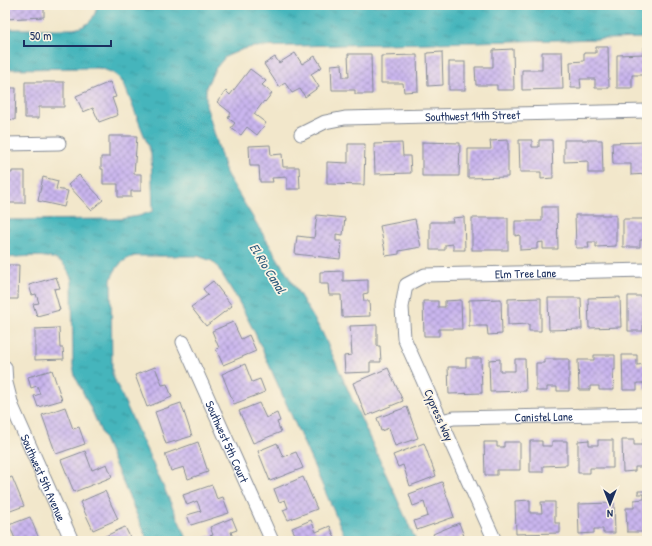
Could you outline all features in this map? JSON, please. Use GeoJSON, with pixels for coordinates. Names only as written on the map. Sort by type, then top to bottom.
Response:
{"type":"FeatureCollection","features":[{"type":"Feature","properties":{"kind":"street","name":"Southwest 14th Street"},"geometry":{"type":"LineString","coordinates":[[301,134],[325,122],[345,118],[647,111]]}},
{"type":"Feature","properties":{"kind":"street"},"geometry":{"type":"LineString","coordinates":[[5,144],[59,143]]}},
{"type":"Feature","properties":{"kind":"street","name":"Elm Tree Lane"},"geometry":{"type":"LineString","coordinates":[[406,285],[425,275],[647,270]]}},
{"type":"Feature","properties":{"kind":"street","name":"Cypress Way"},"geometry":{"type":"LineString","coordinates":[[406,285],[402,307],[404,338],[495,541]]}},
{"type":"Feature","properties":{"kind":"street","name":"Southwest 5th Court"},"geometry":{"type":"LineString","coordinates":[[183,342],[272,541]]}},
{"type":"Feature","properties":{"kind":"street","name":"Southwest 5th Avenue"},"geometry":{"type":"LineString","coordinates":[[5,367],[6,383],[12,406],[72,541]]}},
{"type":"Feature","properties":{"kind":"street","name":"Canistel Lane"},"geometry":{"type":"LineString","coordinates":[[441,421],[454,418],[647,414]]}},
{"type":"Feature","properties":{"kind":"water","name":"El Rio Canal"},"geometry":{"type":"Polygon","coordinates":[[[97,5],[647,5],[647,38],[253,47],[243,49],[225,57],[215,69],[206,87],[206,105],[226,173],[322,332],[416,541],[347,541],[255,333],[239,302],[217,266],[212,261],[198,256],[135,256],[120,264],[111,280],[112,374],[188,541],[148,541],[92,411],[75,376],[73,366],[72,281],[68,271],[61,262],[49,257],[34,256],[5,258],[5,220],[120,219],[139,216],[153,211],[151,153],[124,84],[118,77],[109,71],[98,68],[5,69],[5,29],[73,29],[82,27],[90,22],[97,5]]]}},
{"type":"Feature","properties":{"kind":"building"},"geometry":{"type":"Polygon","coordinates":[[[5,5],[44,5],[44,17],[5,19],[5,5]]]}},
{"type":"Feature","properties":{"kind":"building"},"geometry":{"type":"Polygon","coordinates":[[[596,47],[608,47],[609,88],[595,88],[595,79],[580,79],[581,88],[571,88],[570,62],[584,61],[584,53],[596,53],[596,47]]]}},
{"type":"Feature","properties":{"kind":"building"},"geometry":{"type":"Polygon","coordinates":[[[644,47],[647,47],[647,75],[632,75],[632,88],[617,88],[617,55],[644,54],[644,47]]]}},
{"type":"Feature","properties":{"kind":"building"},"geometry":{"type":"Polygon","coordinates":[[[513,49],[514,90],[497,90],[497,85],[476,85],[475,67],[493,67],[493,50],[513,49]]]}},
{"type":"Feature","properties":{"kind":"building"},"geometry":{"type":"Polygon","coordinates":[[[442,52],[443,85],[428,86],[427,53],[442,52]]]}},
{"type":"Feature","properties":{"kind":"building"},"geometry":{"type":"Polygon","coordinates":[[[542,52],[562,52],[563,89],[522,90],[522,70],[542,70],[542,52]]]}},
{"type":"Feature","properties":{"kind":"building"},"geometry":{"type":"Polygon","coordinates":[[[295,53],[302,64],[315,56],[322,67],[311,74],[319,87],[305,97],[300,89],[292,93],[285,83],[279,87],[264,64],[275,57],[279,63],[295,53]]]}},
{"type":"Feature","properties":{"kind":"building"},"geometry":{"type":"Polygon","coordinates":[[[348,54],[371,54],[372,94],[355,94],[355,90],[332,90],[331,65],[342,64],[343,77],[349,77],[348,54]]]}},
{"type":"Feature","properties":{"kind":"building"},"geometry":{"type":"Polygon","coordinates":[[[417,55],[418,91],[404,92],[403,83],[381,83],[381,56],[417,55]]]}},
{"type":"Feature","properties":{"kind":"building"},"geometry":{"type":"Polygon","coordinates":[[[449,62],[465,62],[465,90],[449,90],[449,62]]]}},
{"type":"Feature","properties":{"kind":"building"},"geometry":{"type":"Polygon","coordinates":[[[250,69],[266,81],[262,85],[272,93],[254,114],[266,123],[257,135],[247,127],[241,135],[231,128],[235,123],[228,118],[231,113],[217,102],[226,91],[230,95],[250,69]]]}},
{"type":"Feature","properties":{"kind":"building"},"geometry":{"type":"Polygon","coordinates":[[[25,82],[64,82],[64,107],[39,107],[39,118],[25,118],[25,82]]]}},
{"type":"Feature","properties":{"kind":"building"},"geometry":{"type":"Polygon","coordinates":[[[110,82],[116,97],[112,98],[118,115],[99,122],[93,108],[83,112],[76,96],[110,82]]]}},
{"type":"Feature","properties":{"kind":"building"},"geometry":{"type":"Polygon","coordinates":[[[5,88],[16,88],[15,120],[6,119],[5,88]]]}},
{"type":"Feature","properties":{"kind":"building"},"geometry":{"type":"Polygon","coordinates":[[[109,136],[137,136],[134,174],[141,174],[141,191],[131,191],[131,197],[118,197],[118,184],[103,184],[101,157],[109,157],[109,136]]]}},
{"type":"Feature","properties":{"kind":"building"},"geometry":{"type":"Polygon","coordinates":[[[508,140],[508,177],[468,178],[468,149],[491,149],[490,141],[508,140]]]}},
{"type":"Feature","properties":{"kind":"building"},"geometry":{"type":"Polygon","coordinates":[[[519,140],[532,140],[532,147],[539,147],[539,140],[552,140],[553,178],[541,179],[541,172],[520,172],[519,140]]]}},
{"type":"Feature","properties":{"kind":"building"},"geometry":{"type":"Polygon","coordinates":[[[564,140],[602,140],[603,173],[588,173],[588,161],[564,162],[564,140]]]}},
{"type":"Feature","properties":{"kind":"building"},"geometry":{"type":"Polygon","coordinates":[[[422,142],[460,143],[459,176],[422,176],[422,142]]]}},
{"type":"Feature","properties":{"kind":"building"},"geometry":{"type":"Polygon","coordinates":[[[647,142],[647,174],[631,175],[631,164],[613,164],[612,143],[647,142]]]}},
{"type":"Feature","properties":{"kind":"building"},"geometry":{"type":"Polygon","coordinates":[[[402,143],[403,156],[410,156],[411,173],[375,174],[374,144],[402,143]]]}},
{"type":"Feature","properties":{"kind":"building"},"geometry":{"type":"Polygon","coordinates":[[[348,144],[365,144],[364,185],[327,184],[327,162],[348,163],[348,144]]]}},
{"type":"Feature","properties":{"kind":"building"},"geometry":{"type":"Polygon","coordinates":[[[270,145],[271,155],[282,154],[283,167],[299,167],[300,189],[287,189],[287,177],[272,178],[273,182],[260,182],[259,166],[250,166],[249,146],[270,145]]]}},
{"type":"Feature","properties":{"kind":"building"},"geometry":{"type":"Polygon","coordinates":[[[12,171],[25,171],[25,203],[9,203],[9,207],[5,207],[5,173],[12,173],[12,171]]]}},
{"type":"Feature","properties":{"kind":"building"},"geometry":{"type":"Polygon","coordinates":[[[79,175],[103,200],[91,210],[68,185],[79,175]]]}},
{"type":"Feature","properties":{"kind":"building"},"geometry":{"type":"Polygon","coordinates":[[[43,177],[58,181],[56,189],[68,191],[64,207],[38,201],[43,177]]]}},
{"type":"Feature","properties":{"kind":"building"},"geometry":{"type":"Polygon","coordinates":[[[542,207],[557,207],[558,249],[543,249],[543,242],[537,243],[537,249],[520,250],[520,235],[515,236],[515,221],[542,221],[542,207]]]}},
{"type":"Feature","properties":{"kind":"building"},"geometry":{"type":"Polygon","coordinates":[[[645,211],[647,211],[647,240],[640,240],[640,247],[623,247],[623,219],[646,219],[645,211]]]}},
{"type":"Feature","properties":{"kind":"building"},"geometry":{"type":"Polygon","coordinates":[[[317,215],[345,218],[343,235],[336,234],[336,241],[342,241],[340,259],[295,254],[297,236],[314,238],[317,215]]]}},
{"type":"Feature","properties":{"kind":"building"},"geometry":{"type":"Polygon","coordinates":[[[575,215],[616,215],[616,246],[596,247],[596,242],[588,242],[589,248],[576,248],[575,215]]]}},
{"type":"Feature","properties":{"kind":"building"},"geometry":{"type":"Polygon","coordinates":[[[464,217],[465,250],[453,250],[453,244],[445,245],[445,250],[430,250],[430,222],[453,222],[452,218],[464,217]]]}},
{"type":"Feature","properties":{"kind":"building"},"geometry":{"type":"Polygon","coordinates":[[[472,218],[508,218],[508,250],[472,250],[472,218]]]}},
{"type":"Feature","properties":{"kind":"building"},"geometry":{"type":"Polygon","coordinates":[[[415,219],[421,247],[399,251],[399,254],[386,256],[380,226],[415,219]]]}},
{"type":"Feature","properties":{"kind":"building"},"geometry":{"type":"Polygon","coordinates":[[[5,265],[19,265],[18,299],[5,299],[5,265]]]}},
{"type":"Feature","properties":{"kind":"building"},"geometry":{"type":"Polygon","coordinates":[[[343,271],[343,281],[368,280],[368,293],[363,294],[364,301],[369,301],[370,316],[342,317],[341,295],[329,295],[328,284],[320,284],[320,272],[343,271]]]}},
{"type":"Feature","properties":{"kind":"building"},"geometry":{"type":"Polygon","coordinates":[[[56,277],[60,288],[54,289],[60,310],[37,316],[33,304],[39,303],[36,294],[32,295],[29,285],[56,277]]]}},
{"type":"Feature","properties":{"kind":"building"},"geometry":{"type":"Polygon","coordinates":[[[213,281],[232,306],[206,326],[191,307],[208,295],[203,289],[213,281]]]}},
{"type":"Feature","properties":{"kind":"building"},"geometry":{"type":"Polygon","coordinates":[[[628,296],[647,296],[647,318],[643,318],[643,331],[628,331],[628,296]]]}},
{"type":"Feature","properties":{"kind":"building"},"geometry":{"type":"Polygon","coordinates":[[[620,297],[621,327],[589,328],[588,298],[620,297]]]}},
{"type":"Feature","properties":{"kind":"building"},"geometry":{"type":"Polygon","coordinates":[[[541,298],[541,331],[529,331],[529,324],[508,325],[508,299],[541,298]]]}},
{"type":"Feature","properties":{"kind":"building"},"geometry":{"type":"Polygon","coordinates":[[[548,298],[581,298],[582,329],[549,330],[548,298]]]}},
{"type":"Feature","properties":{"kind":"building"},"geometry":{"type":"Polygon","coordinates":[[[501,299],[502,334],[488,335],[487,326],[469,326],[469,300],[501,299]]]}},
{"type":"Feature","properties":{"kind":"building"},"geometry":{"type":"Polygon","coordinates":[[[461,300],[462,329],[439,329],[439,336],[424,336],[423,301],[438,301],[438,307],[445,307],[445,301],[461,300]]]}},
{"type":"Feature","properties":{"kind":"building"},"geometry":{"type":"Polygon","coordinates":[[[233,322],[241,339],[249,335],[256,351],[223,365],[216,349],[219,348],[212,331],[233,322]]]}},
{"type":"Feature","properties":{"kind":"building"},"geometry":{"type":"Polygon","coordinates":[[[377,325],[377,346],[380,346],[381,362],[370,362],[370,372],[345,373],[344,356],[352,355],[350,326],[377,325]]]}},
{"type":"Feature","properties":{"kind":"building"},"geometry":{"type":"Polygon","coordinates":[[[59,328],[60,348],[63,348],[64,359],[35,360],[35,329],[59,328]]]}},
{"type":"Feature","properties":{"kind":"building"},"geometry":{"type":"Polygon","coordinates":[[[594,355],[615,355],[615,370],[613,370],[614,390],[599,390],[599,386],[590,386],[590,390],[579,390],[578,360],[594,360],[594,355]]]}},
{"type":"Feature","properties":{"kind":"building"},"geometry":{"type":"Polygon","coordinates":[[[622,355],[637,355],[637,365],[647,364],[647,389],[644,389],[644,383],[637,383],[637,390],[623,390],[622,355]]]}},
{"type":"Feature","properties":{"kind":"building"},"geometry":{"type":"Polygon","coordinates":[[[466,358],[481,358],[482,393],[449,394],[448,367],[466,367],[466,358]]]}},
{"type":"Feature","properties":{"kind":"building"},"geometry":{"type":"Polygon","coordinates":[[[500,359],[500,371],[515,371],[515,359],[525,359],[526,391],[490,392],[489,360],[500,359]]]}},
{"type":"Feature","properties":{"kind":"building"},"geometry":{"type":"Polygon","coordinates":[[[544,359],[569,359],[569,391],[557,391],[557,387],[547,387],[547,391],[536,391],[536,363],[544,363],[544,359]]]}},
{"type":"Feature","properties":{"kind":"building"},"geometry":{"type":"Polygon","coordinates":[[[245,364],[252,382],[260,379],[265,392],[234,404],[222,374],[245,364]]]}},
{"type":"Feature","properties":{"kind":"building"},"geometry":{"type":"Polygon","coordinates":[[[155,367],[162,385],[167,384],[172,397],[147,407],[135,375],[155,367]]]}},
{"type":"Feature","properties":{"kind":"building"},"geometry":{"type":"Polygon","coordinates":[[[388,368],[403,401],[366,416],[353,383],[388,368]]]}},
{"type":"Feature","properties":{"kind":"building"},"geometry":{"type":"Polygon","coordinates":[[[52,370],[62,400],[38,407],[34,396],[40,394],[37,386],[31,388],[28,377],[52,370]]]}},
{"type":"Feature","properties":{"kind":"building"},"geometry":{"type":"Polygon","coordinates":[[[181,403],[192,436],[166,444],[155,412],[181,403]]]}},
{"type":"Feature","properties":{"kind":"building"},"geometry":{"type":"Polygon","coordinates":[[[259,403],[266,418],[277,413],[280,421],[277,422],[281,432],[253,443],[239,411],[259,403]]]}},
{"type":"Feature","properties":{"kind":"building"},"geometry":{"type":"Polygon","coordinates":[[[65,407],[73,429],[79,427],[85,444],[56,454],[42,415],[65,407]]]}},
{"type":"Feature","properties":{"kind":"building"},"geometry":{"type":"Polygon","coordinates":[[[407,407],[418,438],[395,446],[389,428],[381,431],[377,418],[407,407]]]}},
{"type":"Feature","properties":{"kind":"building"},"geometry":{"type":"Polygon","coordinates":[[[643,439],[647,439],[647,467],[635,467],[635,471],[623,472],[622,440],[634,440],[634,445],[643,445],[643,439]]]}},
{"type":"Feature","properties":{"kind":"building"},"geometry":{"type":"Polygon","coordinates":[[[589,440],[589,445],[598,445],[598,440],[613,440],[613,468],[590,468],[590,473],[578,473],[578,441],[589,440]]]}},
{"type":"Feature","properties":{"kind":"building"},"geometry":{"type":"Polygon","coordinates":[[[530,441],[542,441],[542,446],[552,446],[552,441],[567,441],[567,465],[543,466],[543,472],[530,472],[530,441]]]}},
{"type":"Feature","properties":{"kind":"building"},"geometry":{"type":"Polygon","coordinates":[[[198,442],[208,472],[188,479],[184,467],[171,471],[165,454],[198,442]]]}},
{"type":"Feature","properties":{"kind":"building"},"geometry":{"type":"Polygon","coordinates":[[[484,442],[497,442],[497,447],[504,447],[504,442],[520,442],[520,470],[497,470],[497,475],[485,475],[484,442]]]}},
{"type":"Feature","properties":{"kind":"building"},"geometry":{"type":"Polygon","coordinates":[[[277,443],[283,457],[296,452],[303,468],[270,481],[258,451],[277,443]]]}},
{"type":"Feature","properties":{"kind":"building"},"geometry":{"type":"Polygon","coordinates":[[[424,443],[436,476],[410,486],[403,465],[398,467],[393,455],[424,443]]]}},
{"type":"Feature","properties":{"kind":"building"},"geometry":{"type":"Polygon","coordinates":[[[85,451],[92,470],[107,464],[112,477],[74,492],[61,460],[85,451]]]}},
{"type":"Feature","properties":{"kind":"building"},"geometry":{"type":"Polygon","coordinates":[[[12,477],[24,506],[5,513],[5,480],[12,477]]]}},
{"type":"Feature","properties":{"kind":"building"},"geometry":{"type":"Polygon","coordinates":[[[303,477],[317,509],[288,520],[283,510],[288,508],[285,500],[279,502],[274,489],[303,477]]]}},
{"type":"Feature","properties":{"kind":"building"},"geometry":{"type":"Polygon","coordinates":[[[442,482],[454,517],[417,530],[414,521],[428,516],[424,502],[413,506],[409,494],[442,482]]]}},
{"type":"Feature","properties":{"kind":"building"},"geometry":{"type":"Polygon","coordinates":[[[212,485],[217,499],[223,497],[229,513],[191,525],[187,515],[201,511],[197,501],[187,505],[183,495],[212,485]]]}},
{"type":"Feature","properties":{"kind":"building"},"geometry":{"type":"Polygon","coordinates":[[[105,491],[118,519],[93,530],[80,502],[105,491]]]}},
{"type":"Feature","properties":{"kind":"building"},"geometry":{"type":"Polygon","coordinates":[[[638,491],[647,491],[647,526],[643,526],[643,532],[627,532],[626,508],[634,508],[634,500],[644,499],[644,494],[638,494],[638,491]]]}},
{"type":"Feature","properties":{"kind":"building"},"geometry":{"type":"Polygon","coordinates":[[[530,500],[530,513],[542,513],[541,502],[555,502],[555,523],[560,523],[560,533],[516,534],[515,501],[530,500]]]}},
{"type":"Feature","properties":{"kind":"building"},"geometry":{"type":"Polygon","coordinates":[[[614,503],[615,533],[603,533],[603,529],[594,529],[594,533],[579,534],[578,504],[614,503]]]}},
{"type":"Feature","properties":{"kind":"building"},"geometry":{"type":"Polygon","coordinates":[[[30,517],[40,541],[16,541],[9,525],[30,517]]]}},
{"type":"Feature","properties":{"kind":"building"},"geometry":{"type":"Polygon","coordinates":[[[232,518],[237,530],[231,532],[234,541],[208,541],[206,537],[213,535],[210,527],[232,518]]]}},
{"type":"Feature","properties":{"kind":"building"},"geometry":{"type":"Polygon","coordinates":[[[311,520],[316,532],[330,526],[336,541],[298,541],[292,528],[311,520]]]}},
{"type":"Feature","properties":{"kind":"building"},"geometry":{"type":"Polygon","coordinates":[[[459,523],[464,536],[459,537],[461,541],[436,541],[433,534],[459,523]]]}},
{"type":"Feature","properties":{"kind":"building"},"geometry":{"type":"Polygon","coordinates":[[[125,527],[130,537],[125,541],[97,541],[97,540],[125,527]]]}},
{"type":"Feature","properties":{"kind":"building"},"geometry":{"type":"Polygon","coordinates":[[[241,538],[242,541],[234,541],[241,538]]]}}]}
